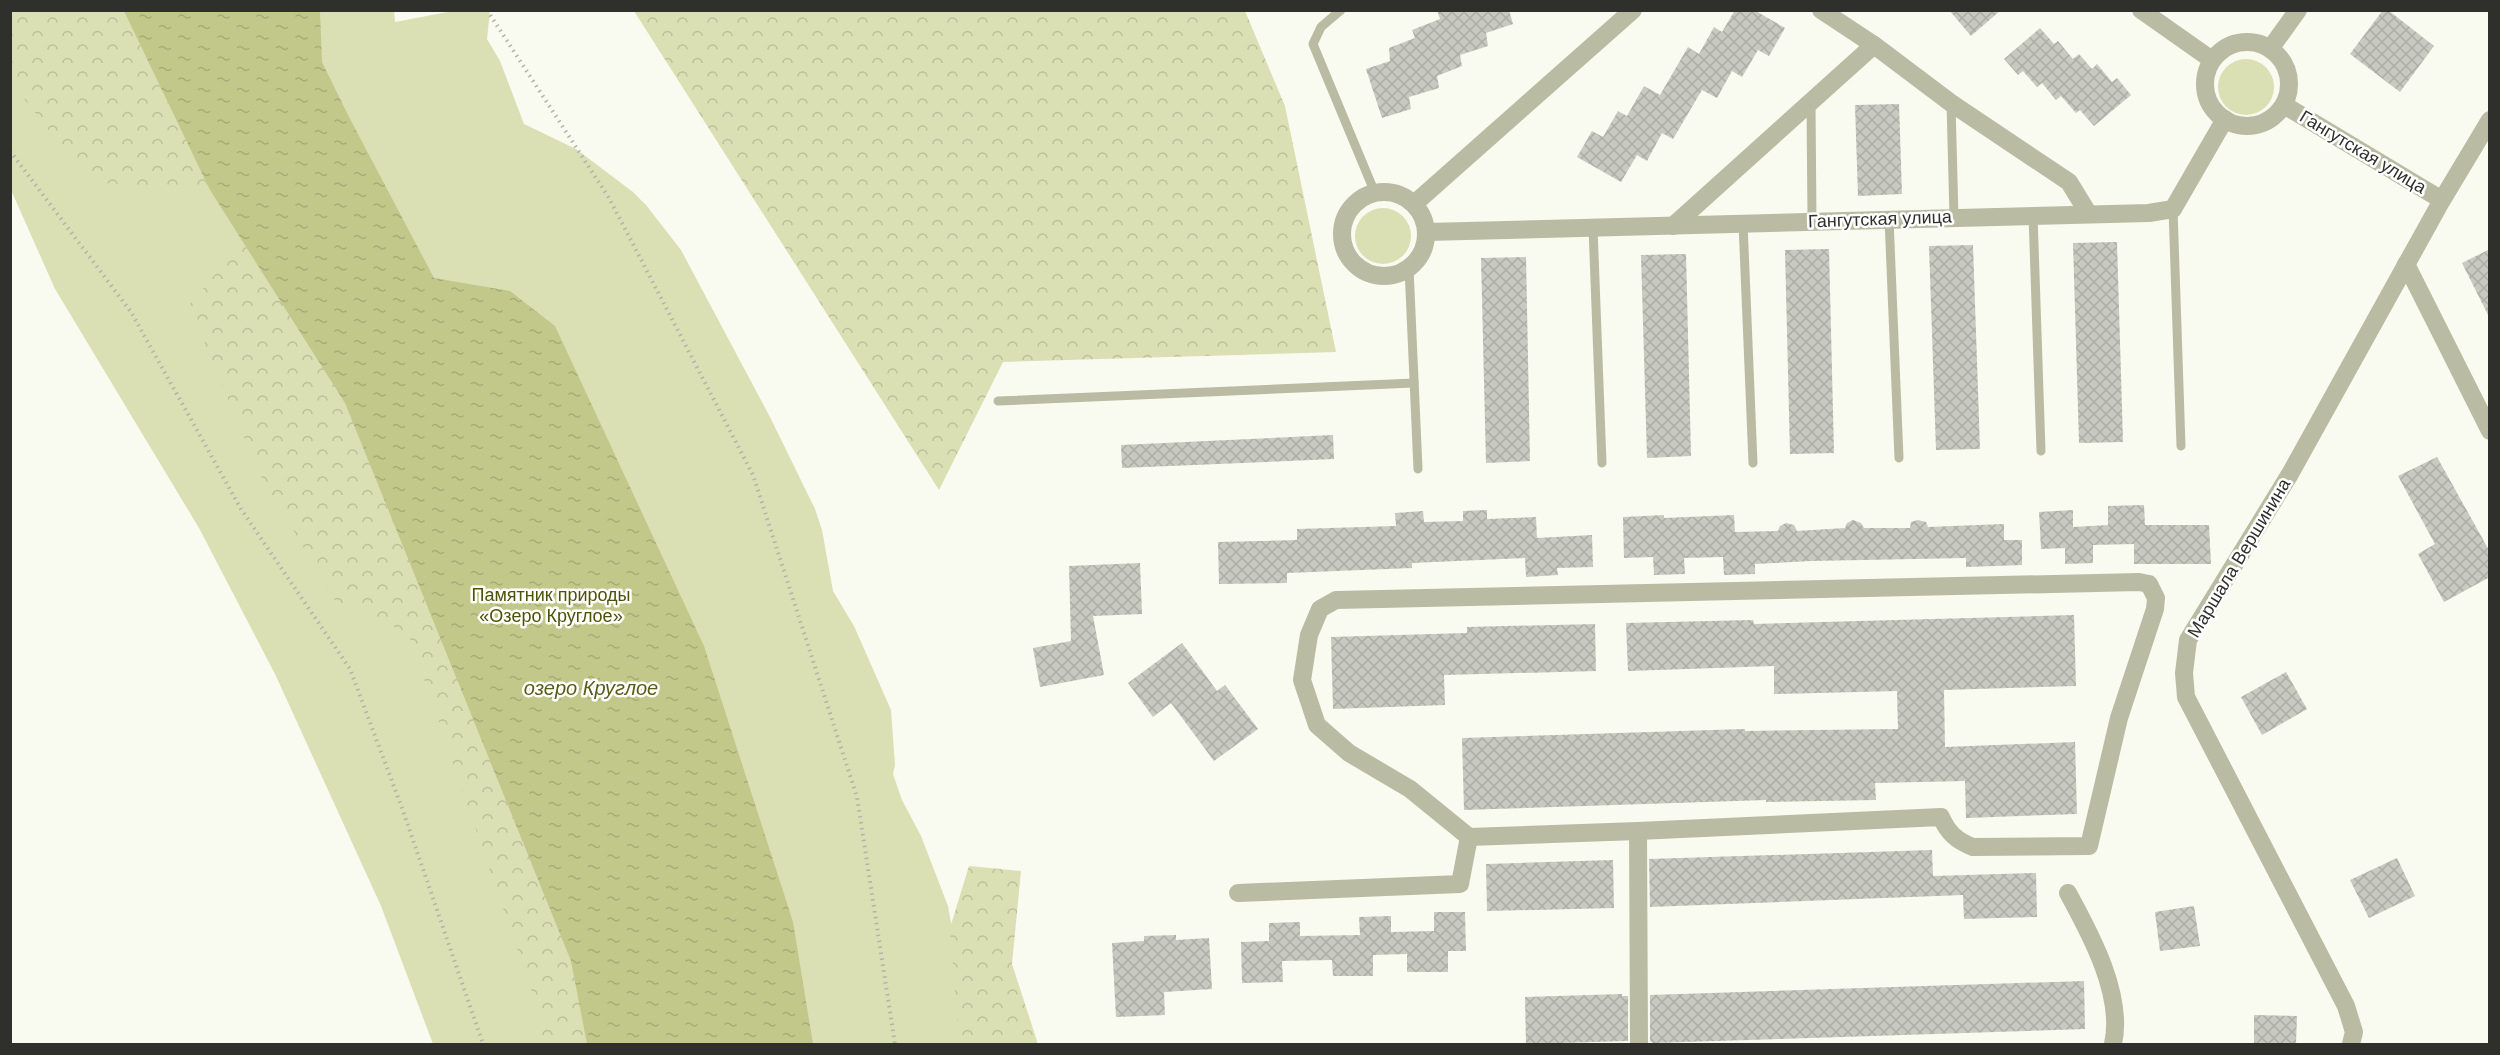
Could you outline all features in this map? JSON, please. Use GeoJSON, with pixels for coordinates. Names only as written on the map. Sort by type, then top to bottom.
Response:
{"type":"FeatureCollection","features":[{"type":"Feature","properties":{"kind":"street"},"geometry":{"type":"LineString","coordinates":[[1413,204],[1633,10]]}},
{"type":"Feature","properties":{"kind":"street"},"geometry":{"type":"LineString","coordinates":[[1821,10],[1874,45],[1951,103],[2069,182],[2088,213]]}},
{"type":"Feature","properties":{"kind":"street"},"geometry":{"type":"LineString","coordinates":[[2141,10],[2212,60]]}},
{"type":"Feature","properties":{"kind":"street"},"geometry":{"type":"LineString","coordinates":[[2173,209],[2225,119],[2215,111],[2208,99],[2205,86],[2212,60],[2223,50],[2235,44],[2249,42],[2270,49],[2298,10]]}},
{"type":"Feature","properties":{"kind":"street"},"geometry":{"type":"LineString","coordinates":[[1673,226],[1874,45]]}},
{"type":"Feature","properties":{"kind":"street","name":"Гангутская улица"},"geometry":{"type":"LineString","coordinates":[[2225,119],[2250,126],[2263,123],[2274,116],[2284,105],[2289,92],[2289,77],[2284,64],[2270,49]]}},
{"type":"Feature","properties":{"kind":"street","name":"Гангутская улица"},"geometry":{"type":"LineString","coordinates":[[2284,105],[2442,200]]}},
{"type":"Feature","properties":{"kind":"street","name":"Маршала Вершинина"},"geometry":{"type":"LineString","coordinates":[[2351,1044],[2354,1032],[2346,1006],[2186,697],[2184,674],[2188,640],[2290,474],[2442,200],[2490,120]]}},
{"type":"Feature","properties":{"kind":"street"},"geometry":{"type":"LineString","coordinates":[[1389,192],[1402,196],[1413,204],[1422,215],[1427,232],[1421,255],[1409,268],[1387,277],[1373,275],[1360,269],[1350,260],[1343,247],[1344,220],[1351,207],[1362,198],[1375,193],[1389,192]]}},
{"type":"Feature","properties":{"kind":"street","name":"Гангутская улица"},"geometry":{"type":"LineString","coordinates":[[1427,232],[2149,213],[2173,209]]}},
{"type":"Feature","properties":{"kind":"street"},"geometry":{"type":"LineString","coordinates":[[2406,264],[2490,431]]}},
{"type":"Feature","properties":{"kind":"street"},"geometry":{"type":"LineString","coordinates":[[2139,582],[2149,584],[2156,598],[2151,628],[2119,718],[2089,846],[1973,847],[1959,842],[1945,827],[1941,817],[1638,831],[1469,837],[1410,789],[1349,753],[1317,725],[1302,680],[1309,635],[1320,609],[1336,600],[2139,582]]}},
{"type":"Feature","properties":{"kind":"street"},"geometry":{"type":"LineString","coordinates":[[1638,831],[1639,1044]]}},
{"type":"Feature","properties":{"kind":"street"},"geometry":{"type":"LineString","coordinates":[[1238,893],[1460,884],[1469,837]]}},
{"type":"Feature","properties":{"kind":"street"},"geometry":{"type":"LineString","coordinates":[[2068,893],[2084,922],[2113,993],[2115,1035],[2113,1044]]}},
{"type":"Feature","properties":{"kind":"lane"},"geometry":{"type":"LineString","coordinates":[[1341,10],[1321,27],[1313,44],[1375,193]]}},
{"type":"Feature","properties":{"kind":"lane"},"geometry":{"type":"LineString","coordinates":[[1811,102],[1812,221]]}},
{"type":"Feature","properties":{"kind":"lane"},"geometry":{"type":"LineString","coordinates":[[1951,103],[1954,217]]}},
{"type":"Feature","properties":{"kind":"lane"},"geometry":{"type":"LineString","coordinates":[[2173,209],[2181,446]]}},
{"type":"Feature","properties":{"kind":"lane"},"geometry":{"type":"LineString","coordinates":[[2033,215],[2042,451]]}},
{"type":"Feature","properties":{"kind":"lane"},"geometry":{"type":"LineString","coordinates":[[1889,219],[1899,458]]}},
{"type":"Feature","properties":{"kind":"lane"},"geometry":{"type":"LineString","coordinates":[[1743,224],[1753,463]]}},
{"type":"Feature","properties":{"kind":"lane"},"geometry":{"type":"LineString","coordinates":[[1593,228],[1602,463]]}},
{"type":"Feature","properties":{"kind":"lane"},"geometry":{"type":"LineString","coordinates":[[1409,268],[1418,469]]}},
{"type":"Feature","properties":{"kind":"lane"},"geometry":{"type":"LineString","coordinates":[[998,401],[1414,383]]}},
{"type":"Feature","properties":{"kind":"path"},"geometry":{"type":"LineString","coordinates":[[487,10],[609,198],[753,475],[857,797],[895,1044]]}},
{"type":"Feature","properties":{"kind":"path"},"geometry":{"type":"LineString","coordinates":[[10,151],[131,312],[241,509],[350,669],[402,808],[483,1044]]}},
{"type":"Feature","properties":{"kind":"green space","name":"Памятник природы «Озеро Круглое»"},"geometry":{"type":"Polygon","coordinates":[[[394,10],[395,22],[453,11],[490,11],[487,39],[500,61],[524,124],[576,149],[633,192],[681,250],[771,419],[815,509],[822,530],[833,591],[854,626],[891,710],[895,765],[893,774],[902,800],[921,836],[948,906],[973,1044],[433,1044],[381,906],[275,674],[199,528],[55,289],[11,190],[10,11],[394,10]]]}},
{"type":"Feature","properties":{"kind":"green space"},"geometry":{"type":"Polygon","coordinates":[[[11,11],[124,11],[210,190],[89,182],[11,82],[11,11]]]}},
{"type":"Feature","properties":{"kind":"green space"},"geometry":{"type":"Polygon","coordinates":[[[634,11],[1245,11],[1285,106],[1336,352],[1003,362],[939,490],[634,11]]]}},
{"type":"Feature","properties":{"kind":"green space"},"geometry":{"type":"Polygon","coordinates":[[[2240,59],[2252,59],[2262,63],[2270,71],[2274,87],[2270,103],[2262,111],[2252,115],[2240,115],[2230,111],[2222,103],[2218,93],[2218,81],[2222,71],[2230,63],[2240,59]]]}},
{"type":"Feature","properties":{"kind":"green space"},"geometry":{"type":"Polygon","coordinates":[[[1377,208],[1389,208],[1399,212],[1407,220],[1411,236],[1407,252],[1399,260],[1389,264],[1377,264],[1367,260],[1359,252],[1355,242],[1355,230],[1359,220],[1367,212],[1377,208]]]}},
{"type":"Feature","properties":{"kind":"green space"},"geometry":{"type":"Polygon","coordinates":[[[243,242],[345,403],[571,961],[587,1044],[543,1044],[538,1009],[408,633],[336,602],[258,471],[189,305],[243,242]]]}},
{"type":"Feature","properties":{"kind":"green space"},"geometry":{"type":"Polygon","coordinates":[[[969,866],[1021,871],[1012,964],[1038,1044],[959,1044],[950,928],[969,866]]]}},
{"type":"Feature","properties":{"kind":"water","name":"озеро Круглое"},"geometry":{"type":"Polygon","coordinates":[[[124,11],[320,11],[322,62],[434,278],[510,291],[555,326],[704,646],[793,922],[813,1044],[587,1044],[571,961],[345,403],[210,190],[124,11]]]}},
{"type":"Feature","properties":{"kind":"building"},"geometry":{"type":"Polygon","coordinates":[[[1437,10],[1509,10],[1513,24],[1486,33],[1488,46],[1460,55],[1462,66],[1437,76],[1439,88],[1409,97],[1411,109],[1382,118],[1366,69],[1390,61],[1389,48],[1415,38],[1412,30],[1440,19],[1437,10]]]}},
{"type":"Feature","properties":{"kind":"building"},"geometry":{"type":"Polygon","coordinates":[[[1735,10],[1754,10],[1785,28],[1769,56],[1758,50],[1742,77],[1732,71],[1717,98],[1702,90],[1673,139],[1662,133],[1647,161],[1637,155],[1621,182],[1577,157],[1592,131],[1603,137],[1618,111],[1627,116],[1644,86],[1660,95],[1688,47],[1699,54],[1714,27],[1722,32],[1735,10]]]}},
{"type":"Feature","properties":{"kind":"building"},"geometry":{"type":"Polygon","coordinates":[[[1949,10],[2001,10],[1971,36],[1949,10]]]}},
{"type":"Feature","properties":{"kind":"building"},"geometry":{"type":"Polygon","coordinates":[[[2383,10],[2388,10],[2434,46],[2400,92],[2350,54],[2383,10]]]}},
{"type":"Feature","properties":{"kind":"building"},"geometry":{"type":"Polygon","coordinates":[[[2040,28],[2054,44],[2058,41],[2073,59],[2079,54],[2092,69],[2097,64],[2112,82],[2117,78],[2131,95],[2094,126],[2080,110],[2076,113],[2061,96],[2056,100],[2042,83],[2037,87],[2023,71],[2018,75],[2004,59],[2040,28]]]}},
{"type":"Feature","properties":{"kind":"building"},"geometry":{"type":"Polygon","coordinates":[[[1899,104],[1902,194],[1858,196],[1855,105],[1899,104]]]}},
{"type":"Feature","properties":{"kind":"building"},"geometry":{"type":"Polygon","coordinates":[[[2117,242],[2123,442],[2079,443],[2073,243],[2117,242]]]}},
{"type":"Feature","properties":{"kind":"building"},"geometry":{"type":"Polygon","coordinates":[[[1973,245],[1980,449],[1936,450],[1929,246],[1973,245]]]}},
{"type":"Feature","properties":{"kind":"building"},"geometry":{"type":"Polygon","coordinates":[[[1829,249],[1834,453],[1790,454],[1785,250],[1829,249]]]}},
{"type":"Feature","properties":{"kind":"building"},"geometry":{"type":"Polygon","coordinates":[[[2490,249],[2490,319],[2462,263],[2490,249]]]}},
{"type":"Feature","properties":{"kind":"building"},"geometry":{"type":"Polygon","coordinates":[[[1686,254],[1691,456],[1647,458],[1641,255],[1686,254]]]}},
{"type":"Feature","properties":{"kind":"building"},"geometry":{"type":"Polygon","coordinates":[[[1526,257],[1530,461],[1486,463],[1481,258],[1526,257]]]}},
{"type":"Feature","properties":{"kind":"building"},"geometry":{"type":"Polygon","coordinates":[[[1333,435],[1334,459],[1122,468],[1121,445],[1333,435]]]}},
{"type":"Feature","properties":{"kind":"building"},"geometry":{"type":"Polygon","coordinates":[[[2437,457],[2490,552],[2490,577],[2444,602],[2418,554],[2435,544],[2398,476],[2437,457]]]}},
{"type":"Feature","properties":{"kind":"building"},"geometry":{"type":"Polygon","coordinates":[[[2144,505],[2145,525],[2209,525],[2211,564],[2134,564],[2134,544],[2093,545],[2093,563],[2065,564],[2065,548],[2041,549],[2039,512],[2073,510],[2073,527],[2108,525],[2108,506],[2144,505]]]}},
{"type":"Feature","properties":{"kind":"building"},"geometry":{"type":"Polygon","coordinates":[[[1487,510],[1487,519],[1536,517],[1537,538],[1592,535],[1593,567],[1557,568],[1558,575],[1526,577],[1525,558],[1412,563],[1412,568],[1287,573],[1287,583],[1219,584],[1218,542],[1297,540],[1297,529],[1396,526],[1395,513],[1423,511],[1424,522],[1463,521],[1463,511],[1487,510]]]}},
{"type":"Feature","properties":{"kind":"building"},"geometry":{"type":"Polygon","coordinates":[[[1664,515],[1664,518],[1734,515],[1735,532],[1778,531],[1780,526],[1786,523],[1794,525],[1797,531],[1845,528],[1847,523],[1853,520],[1861,523],[1864,528],[1910,528],[1911,522],[1918,520],[1926,522],[1928,527],[2004,524],[2004,540],[2022,540],[2022,565],[1966,567],[1966,558],[1811,561],[1755,564],[1755,574],[1724,575],[1723,557],[1684,558],[1685,574],[1654,575],[1653,557],[1624,558],[1623,517],[1664,515]]]}},
{"type":"Feature","properties":{"kind":"building"},"geometry":{"type":"Polygon","coordinates":[[[1140,563],[1142,614],[1093,616],[1104,675],[1040,687],[1033,648],[1071,641],[1069,566],[1140,563]]]}},
{"type":"Feature","properties":{"kind":"building"},"geometry":{"type":"Polygon","coordinates":[[[2074,615],[2076,686],[1944,690],[1945,747],[2075,742],[2077,814],[1966,818],[1965,781],[1875,783],[1876,800],[1766,802],[1766,800],[1464,810],[1462,738],[1745,729],[1745,731],[1898,729],[1897,691],[1774,694],[1774,666],[1628,671],[1626,623],[1753,620],[1754,624],[2074,615]]]}},
{"type":"Feature","properties":{"kind":"building"},"geometry":{"type":"Polygon","coordinates":[[[1595,624],[1596,671],[1444,675],[1445,705],[1333,709],[1331,637],[1467,633],[1467,627],[1595,624]]]}},
{"type":"Feature","properties":{"kind":"building"},"geometry":{"type":"Polygon","coordinates":[[[1182,643],[1217,691],[1225,685],[1258,729],[1214,761],[1171,703],[1153,717],[1128,683],[1182,643]]]}},
{"type":"Feature","properties":{"kind":"building"},"geometry":{"type":"Polygon","coordinates":[[[2286,672],[2307,709],[2262,735],[2241,697],[2286,672]]]}},
{"type":"Feature","properties":{"kind":"building"},"geometry":{"type":"Polygon","coordinates":[[[1932,850],[1933,876],[2036,873],[2037,917],[1964,919],[1963,895],[1650,907],[1649,859],[1932,850]]]}},
{"type":"Feature","properties":{"kind":"building"},"geometry":{"type":"Polygon","coordinates":[[[2397,858],[2415,896],[2369,918],[2350,880],[2397,858]]]}},
{"type":"Feature","properties":{"kind":"building"},"geometry":{"type":"Polygon","coordinates":[[[1613,860],[1614,908],[1487,911],[1486,864],[1613,860]]]}},
{"type":"Feature","properties":{"kind":"building"},"geometry":{"type":"Polygon","coordinates":[[[2194,906],[2200,946],[2160,951],[2155,912],[2194,906]]]}},
{"type":"Feature","properties":{"kind":"building"},"geometry":{"type":"Polygon","coordinates":[[[1434,912],[1465,912],[1466,951],[1448,951],[1448,972],[1407,972],[1407,954],[1373,955],[1373,976],[1333,976],[1332,960],[1282,961],[1283,982],[1242,983],[1241,942],[1269,941],[1269,923],[1300,922],[1300,936],[1360,935],[1359,917],[1391,916],[1391,932],[1434,931],[1434,912]]]}},
{"type":"Feature","properties":{"kind":"building"},"geometry":{"type":"Polygon","coordinates":[[[1176,935],[1176,940],[1209,938],[1212,989],[1164,992],[1165,1015],[1116,1017],[1112,943],[1144,941],[1144,936],[1176,935]]]}},
{"type":"Feature","properties":{"kind":"building"},"geometry":{"type":"Polygon","coordinates":[[[2084,981],[2085,1029],[1653,1043],[1650,1041],[1650,995],[2084,981]]]}},
{"type":"Feature","properties":{"kind":"building"},"geometry":{"type":"Polygon","coordinates":[[[1622,994],[1622,996],[1628,996],[1628,1041],[1526,1044],[1525,997],[1622,994]]]}},
{"type":"Feature","properties":{"kind":"building"},"geometry":{"type":"Polygon","coordinates":[[[2254,1015],[2297,1016],[2296,1044],[2254,1044],[2254,1015]]]}}]}
